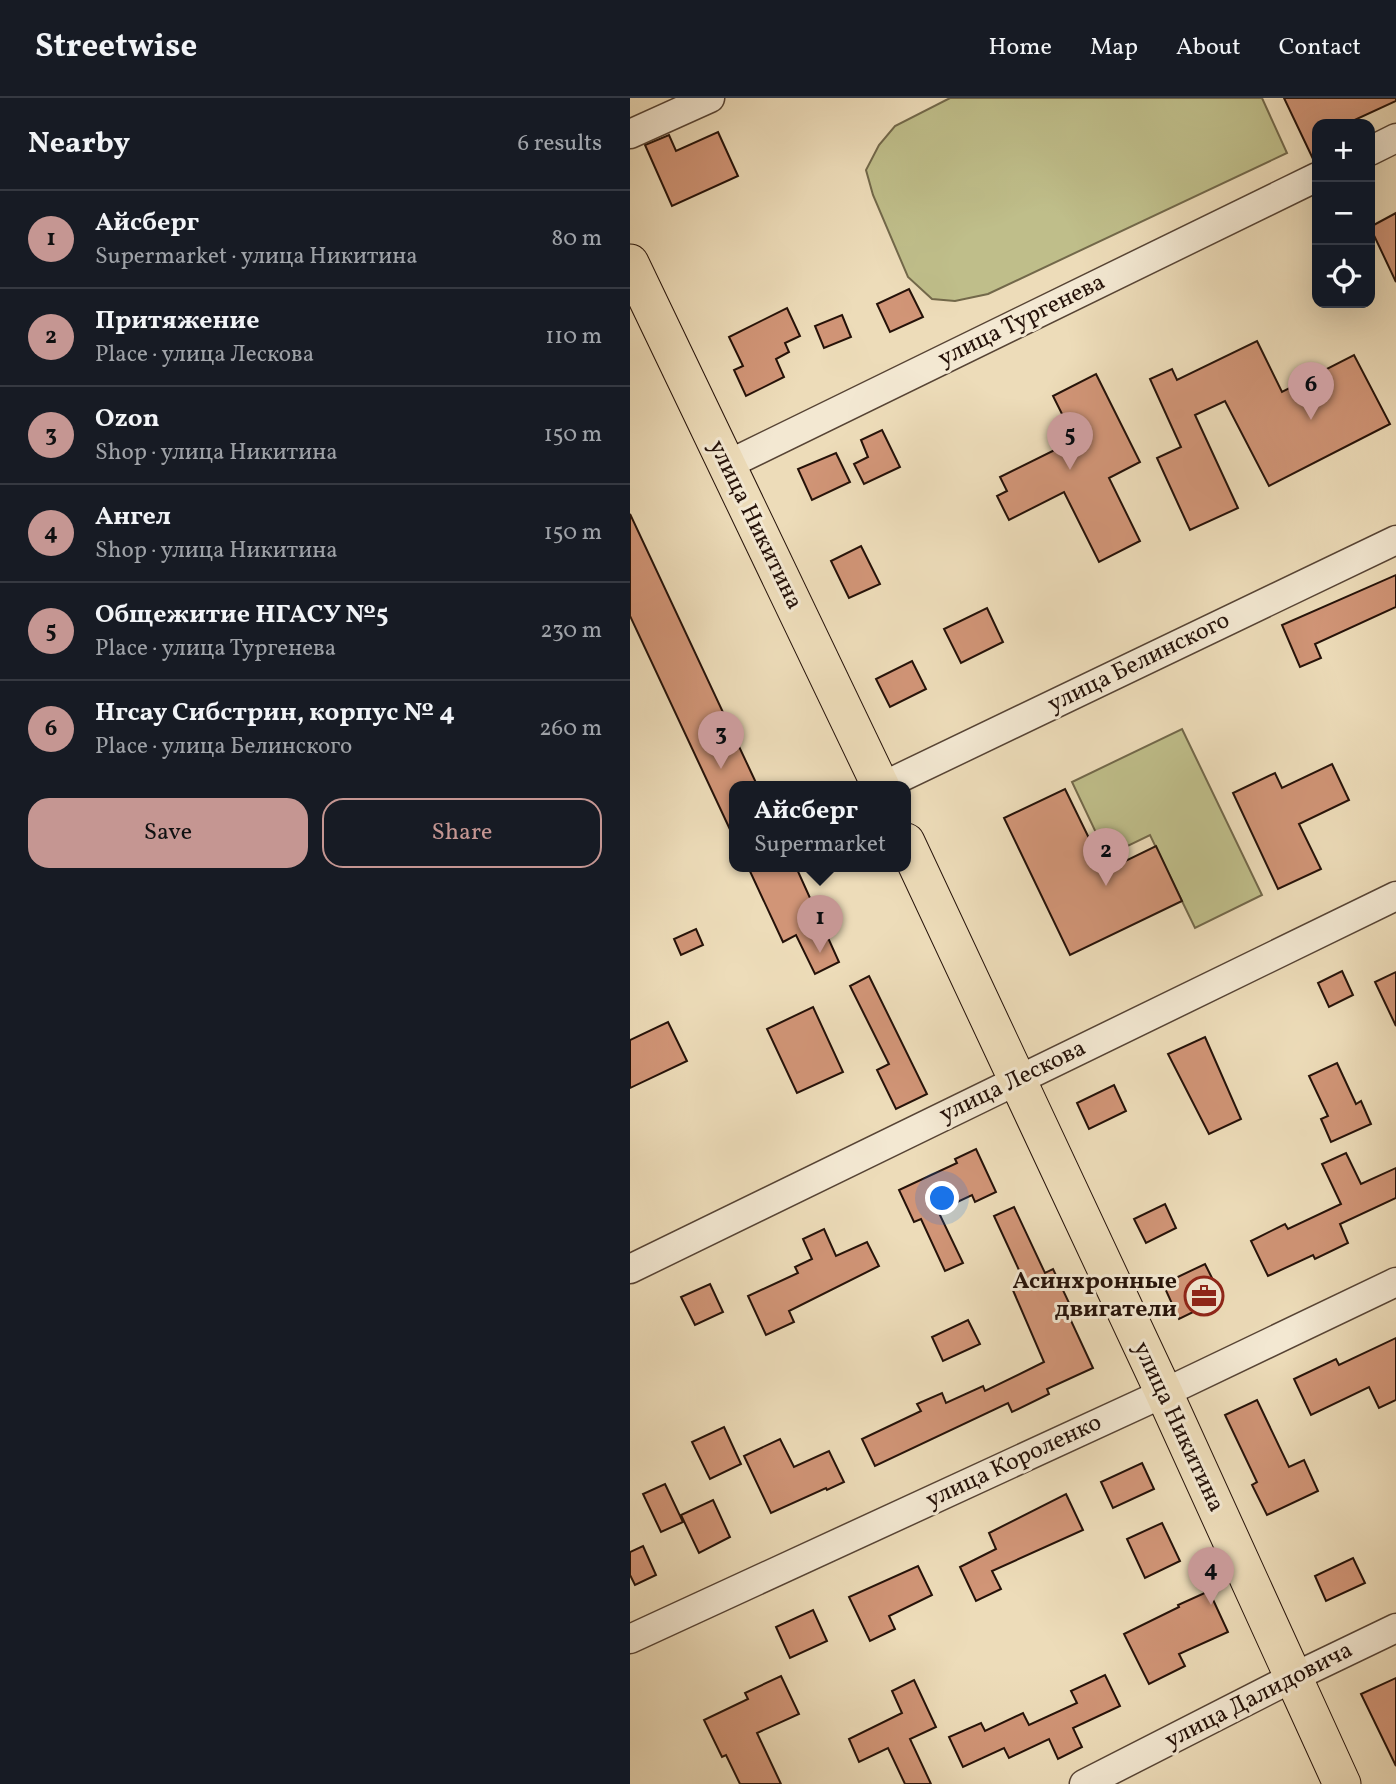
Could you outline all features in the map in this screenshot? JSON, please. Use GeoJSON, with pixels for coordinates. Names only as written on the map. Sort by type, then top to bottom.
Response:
{"type":"FeatureCollection","features":[{"type":"Feature","properties":{"kind":"main road","name":"улица Никитина"},"geometry":{"type":"LineString","coordinates":[[630,262],[878,781]]}},
{"type":"Feature","properties":{"kind":"main road","name":"улица Никитина"},"geometry":{"type":"LineString","coordinates":[[911,853],[945,931],[1164,1393],[1342,1784]]}},
{"type":"Feature","properties":{"kind":"street"},"geometry":{"type":"LineString","coordinates":[[630,134],[710,98]]}},
{"type":"Feature","properties":{"kind":"street"},"geometry":{"type":"LineString","coordinates":[[1375,148],[1396,138]]}},
{"type":"Feature","properties":{"kind":"street","name":"улица Тургенева"},"geometry":{"type":"LineString","coordinates":[[727,465],[1312,179]]}},
{"type":"Feature","properties":{"kind":"street","name":"улица Белинского"},"geometry":{"type":"LineString","coordinates":[[894,781],[1396,540]]}},
{"type":"Feature","properties":{"kind":"street","name":"улица Лескова"},"geometry":{"type":"LineString","coordinates":[[630,1269],[1396,896]]}},
{"type":"Feature","properties":{"kind":"street","name":"улица Короленко"},"geometry":{"type":"LineString","coordinates":[[630,1639],[1164,1393],[1396,1282]]}},
{"type":"Feature","properties":{"kind":"street","name":"улица Далидовича"},"geometry":{"type":"LineString","coordinates":[[1084,1784],[1396,1628]]}},
{"type":"Feature","properties":{"kind":"shaded area"},"geometry":{"type":"Polygon","coordinates":[[[950,98],[1262,98],[1287,153],[988,294],[955,301],[932,299],[908,277],[873,195],[866,170],[879,145],[895,126],[950,98]]]}},
{"type":"Feature","properties":{"kind":"shaded area"},"geometry":{"type":"Polygon","coordinates":[[[1182,729],[1262,895],[1195,928],[1150,835],[1107,856],[1072,782],[1182,729]]]}},
{"type":"Feature","properties":{"kind":"building"},"geometry":{"type":"Polygon","coordinates":[[[1284,98],[1396,98],[1396,101],[1357,119],[1312,119],[1312,157],[1284,98]]]}},
{"type":"Feature","properties":{"kind":"building"},"geometry":{"type":"Polygon","coordinates":[[[718,132],[738,176],[672,206],[645,145],[669,135],[676,151],[718,132]]]}},
{"type":"Feature","properties":{"kind":"building"},"geometry":{"type":"Polygon","coordinates":[[[1396,213],[1396,282],[1375,238],[1375,224],[1396,213]]]}},
{"type":"Feature","properties":{"kind":"building"},"geometry":{"type":"Polygon","coordinates":[[[909,289],[923,317],[890,332],[877,304],[909,289]]]}},
{"type":"Feature","properties":{"kind":"building"},"geometry":{"type":"Polygon","coordinates":[[[787,308],[800,336],[785,343],[789,352],[776,359],[784,377],[746,396],[734,370],[743,366],[729,337],[787,308]]]}},
{"type":"Feature","properties":{"kind":"building"},"geometry":{"type":"Polygon","coordinates":[[[842,315],[851,337],[824,348],[815,326],[842,315]]]}},
{"type":"Feature","properties":{"kind":"building"},"geometry":{"type":"Polygon","coordinates":[[[1257,341],[1282,392],[1354,355],[1390,424],[1269,486],[1225,401],[1195,415],[1238,508],[1190,530],[1157,458],[1181,447],[1150,379],[1172,369],[1177,380],[1257,341]]]}},
{"type":"Feature","properties":{"kind":"building"},"geometry":{"type":"Polygon","coordinates":[[[1096,374],[1140,462],[1109,478],[1140,541],[1099,562],[1064,492],[1009,520],[997,496],[1007,491],[1000,477],[1075,440],[1053,396],[1096,374]]]}},
{"type":"Feature","properties":{"kind":"building"},"geometry":{"type":"Polygon","coordinates":[[[882,430],[900,467],[864,484],[854,464],[868,457],[861,440],[882,430]]]}},
{"type":"Feature","properties":{"kind":"building"},"geometry":{"type":"Polygon","coordinates":[[[836,453],[850,482],[812,500],[798,469],[836,453]]]}},
{"type":"Feature","properties":{"kind":"building"},"geometry":{"type":"Polygon","coordinates":[[[630,514],[755,781],[729,781],[729,827],[630,616],[630,514]]]}},
{"type":"Feature","properties":{"kind":"building"},"geometry":{"type":"Polygon","coordinates":[[[861,546],[880,584],[849,598],[831,561],[861,546]]]}},
{"type":"Feature","properties":{"kind":"building"},"geometry":{"type":"Polygon","coordinates":[[[1396,575],[1396,607],[1315,644],[1321,658],[1300,667],[1282,625],[1396,575]]]}},
{"type":"Feature","properties":{"kind":"building"},"geometry":{"type":"Polygon","coordinates":[[[987,608],[1003,642],[961,663],[944,629],[987,608]]]}},
{"type":"Feature","properties":{"kind":"building"},"geometry":{"type":"Polygon","coordinates":[[[912,661],[926,689],[890,707],[876,679],[912,661]]]}},
{"type":"Feature","properties":{"kind":"building"},"geometry":{"type":"Polygon","coordinates":[[[1332,764],[1349,800],[1299,824],[1321,869],[1278,889],[1233,793],[1275,773],[1282,788],[1332,764]]]}},
{"type":"Feature","properties":{"kind":"building"},"geometry":{"type":"Polygon","coordinates":[[[1065,789],[1105,871],[1156,846],[1182,901],[1070,955],[1004,818],[1065,789]]]}},
{"type":"Feature","properties":{"kind":"building"},"geometry":{"type":"Polygon","coordinates":[[[750,872],[798,872],[839,962],[815,974],[796,935],[783,942],[750,872]]]}},
{"type":"Feature","properties":{"kind":"building"},"geometry":{"type":"Polygon","coordinates":[[[696,929],[703,945],[681,955],[674,939],[696,929]]]}},
{"type":"Feature","properties":{"kind":"building"},"geometry":{"type":"Polygon","coordinates":[[[1342,971],[1353,995],[1329,1007],[1318,983],[1342,971]]]}},
{"type":"Feature","properties":{"kind":"building"},"geometry":{"type":"Polygon","coordinates":[[[1396,972],[1396,1026],[1375,982],[1396,972]]]}},
{"type":"Feature","properties":{"kind":"building"},"geometry":{"type":"Polygon","coordinates":[[[869,976],[927,1094],[896,1109],[877,1070],[889,1064],[850,986],[869,976]]]}},
{"type":"Feature","properties":{"kind":"building"},"geometry":{"type":"Polygon","coordinates":[[[813,1007],[843,1072],[797,1093],[767,1029],[813,1007]]]}},
{"type":"Feature","properties":{"kind":"building"},"geometry":{"type":"Polygon","coordinates":[[[668,1022],[687,1061],[630,1088],[630,1040],[668,1022]]]}},
{"type":"Feature","properties":{"kind":"building"},"geometry":{"type":"Polygon","coordinates":[[[1205,1037],[1241,1119],[1209,1134],[1168,1054],[1205,1037]]]}},
{"type":"Feature","properties":{"kind":"building"},"geometry":{"type":"Polygon","coordinates":[[[1337,1063],[1356,1104],[1361,1101],[1371,1124],[1331,1142],[1321,1119],[1328,1116],[1309,1076],[1337,1063]]]}},
{"type":"Feature","properties":{"kind":"building"},"geometry":{"type":"Polygon","coordinates":[[[1114,1085],[1126,1111],[1089,1129],[1077,1103],[1114,1085]]]}},
{"type":"Feature","properties":{"kind":"building"},"geometry":{"type":"Polygon","coordinates":[[[976,1149],[996,1192],[975,1202],[972,1195],[938,1211],[963,1263],[945,1271],[921,1219],[914,1222],[899,1190],[957,1163],[955,1159],[976,1149]]]}},
{"type":"Feature","properties":{"kind":"building"},"geometry":{"type":"Polygon","coordinates":[[[1346,1153],[1361,1184],[1396,1168],[1396,1198],[1340,1224],[1348,1243],[1315,1259],[1313,1255],[1268,1276],[1251,1241],[1285,1224],[1288,1229],[1341,1204],[1322,1164],[1346,1153]]]}},
{"type":"Feature","properties":{"kind":"building"},"geometry":{"type":"Polygon","coordinates":[[[1165,1204],[1176,1228],[1146,1243],[1134,1219],[1165,1204]]]}},
{"type":"Feature","properties":{"kind":"building"},"geometry":{"type":"Polygon","coordinates":[[[1014,1207],[1045,1273],[1053,1269],[1071,1307],[1066,1310],[1093,1368],[1047,1389],[1049,1394],[1012,1412],[1008,1403],[875,1466],[862,1439],[921,1411],[917,1404],[942,1393],[946,1403],[983,1386],[985,1391],[1044,1362],[1012,1288],[1025,1283],[994,1216],[1014,1207]]]}},
{"type":"Feature","properties":{"kind":"building"},"geometry":{"type":"Polygon","coordinates":[[[824,1229],[836,1256],[867,1242],[879,1266],[789,1311],[794,1322],[766,1335],[748,1296],[798,1273],[795,1267],[812,1259],[803,1239],[824,1229]]]}},
{"type":"Feature","properties":{"kind":"building"},"geometry":{"type":"Polygon","coordinates":[[[1205,1264],[1222,1298],[1179,1319],[1163,1284],[1205,1264]]]}},
{"type":"Feature","properties":{"kind":"building"},"geometry":{"type":"Polygon","coordinates":[[[710,1284],[723,1312],[695,1325],[681,1297],[710,1284]]]}},
{"type":"Feature","properties":{"kind":"building"},"geometry":{"type":"Polygon","coordinates":[[[968,1320],[980,1344],[943,1361],[932,1337],[968,1320]]]}},
{"type":"Feature","properties":{"kind":"building"},"geometry":{"type":"Polygon","coordinates":[[[1396,1338],[1396,1400],[1379,1408],[1369,1387],[1311,1415],[1294,1379],[1336,1359],[1339,1365],[1396,1338]]]}},
{"type":"Feature","properties":{"kind":"building"},"geometry":{"type":"Polygon","coordinates":[[[1257,1400],[1289,1467],[1304,1460],[1318,1491],[1267,1515],[1252,1485],[1257,1482],[1225,1415],[1257,1400]]]}},
{"type":"Feature","properties":{"kind":"building"},"geometry":{"type":"Polygon","coordinates":[[[724,1427],[741,1464],[710,1479],[692,1442],[724,1427]]]}},
{"type":"Feature","properties":{"kind":"building"},"geometry":{"type":"Polygon","coordinates":[[[780,1439],[794,1467],[829,1451],[844,1482],[771,1513],[744,1456],[780,1439]]]}},
{"type":"Feature","properties":{"kind":"building"},"geometry":{"type":"Polygon","coordinates":[[[1142,1463],[1154,1489],[1113,1508],[1101,1482],[1142,1463]]]}},
{"type":"Feature","properties":{"kind":"building"},"geometry":{"type":"Polygon","coordinates":[[[665,1484],[683,1522],[661,1532],[643,1494],[665,1484]]]}},
{"type":"Feature","properties":{"kind":"building"},"geometry":{"type":"Polygon","coordinates":[[[1066,1494],[1083,1530],[992,1571],[1001,1589],[976,1601],[960,1567],[996,1549],[989,1533],[1066,1494]]]}},
{"type":"Feature","properties":{"kind":"building"},"geometry":{"type":"Polygon","coordinates":[[[713,1500],[730,1537],[699,1553],[681,1515],[713,1500]]]}},
{"type":"Feature","properties":{"kind":"building"},"geometry":{"type":"Polygon","coordinates":[[[1162,1523],[1180,1561],[1145,1578],[1127,1539],[1162,1523]]]}},
{"type":"Feature","properties":{"kind":"building"},"geometry":{"type":"Polygon","coordinates":[[[643,1546],[656,1575],[635,1585],[630,1575],[630,1552],[643,1546]]]}},
{"type":"Feature","properties":{"kind":"building"},"geometry":{"type":"Polygon","coordinates":[[[1353,1558],[1365,1583],[1326,1601],[1315,1576],[1353,1558]]]}},
{"type":"Feature","properties":{"kind":"building"},"geometry":{"type":"Polygon","coordinates":[[[918,1566],[932,1595],[889,1616],[895,1629],[870,1641],[849,1597],[918,1566]]]}},
{"type":"Feature","properties":{"kind":"building"},"geometry":{"type":"Polygon","coordinates":[[[1209,1591],[1228,1632],[1179,1654],[1185,1666],[1149,1684],[1124,1634],[1209,1591]]]}},
{"type":"Feature","properties":{"kind":"building"},"geometry":{"type":"Polygon","coordinates":[[[813,1610],[827,1641],[790,1658],[776,1627],[813,1610]]]}},
{"type":"Feature","properties":{"kind":"building"},"geometry":{"type":"Polygon","coordinates":[[[1105,1675],[1120,1706],[1073,1728],[1082,1747],[1058,1759],[1049,1739],[1009,1758],[1004,1748],[963,1767],[949,1737],[981,1723],[985,1731],[1023,1713],[1029,1725],[1077,1703],[1071,1691],[1105,1675]]]}},
{"type":"Feature","properties":{"kind":"building"},"geometry":{"type":"Polygon","coordinates":[[[781,1676],[799,1714],[757,1733],[781,1784],[740,1784],[726,1755],[722,1757],[704,1720],[748,1699],[745,1693],[781,1676]]]}},
{"type":"Feature","properties":{"kind":"building"},"geometry":{"type":"Polygon","coordinates":[[[1396,1678],[1396,1766],[1361,1694],[1396,1678]]]}},
{"type":"Feature","properties":{"kind":"building"},"geometry":{"type":"Polygon","coordinates":[[[914,1680],[936,1727],[910,1739],[931,1784],[905,1784],[888,1748],[859,1762],[849,1739],[902,1713],[892,1691],[914,1680]]]}},
{"type":"Feature","properties":{"kind":"place","name":"Нгсау Сибстрин, корпус № 4"},"geometry":{"type":"Point","coordinates":[1311,420]}},
{"type":"Feature","properties":{"kind":"place","name":"Общежитие НГАСУ №5"},"geometry":{"type":"Point","coordinates":[1070,470]}},
{"type":"Feature","properties":{"kind":"place","name":"Ozon"},"geometry":{"type":"Point","coordinates":[721,769]}},
{"type":"Feature","properties":{"kind":"place","name":"Притяжение"},"geometry":{"type":"Point","coordinates":[1106,886]}},
{"type":"Feature","properties":{"kind":"place","name":"Айсберг"},"geometry":{"type":"Point","coordinates":[820,953]}},
{"type":"Feature","properties":{"kind":"place","name":"Асинхронные двигатели"},"geometry":{"type":"Point","coordinates":[1204,1296]}},
{"type":"Feature","properties":{"kind":"place","name":"Ангел"},"geometry":{"type":"Point","coordinates":[1211,1605]}}]}
